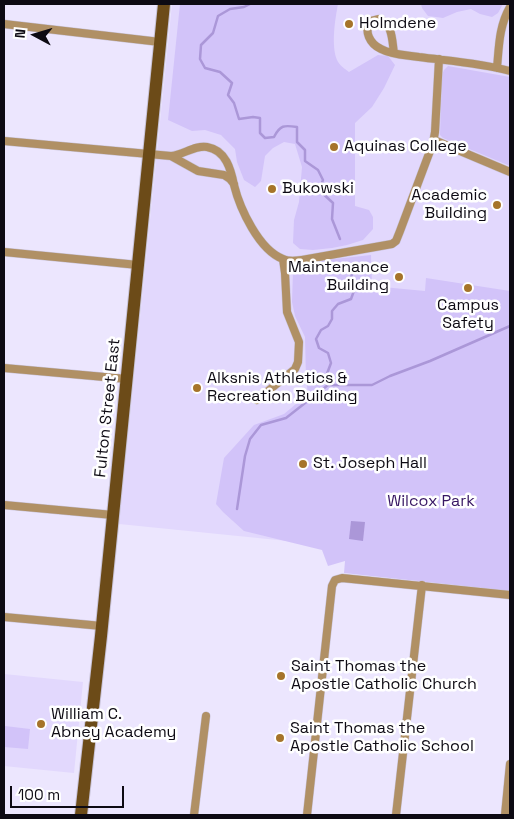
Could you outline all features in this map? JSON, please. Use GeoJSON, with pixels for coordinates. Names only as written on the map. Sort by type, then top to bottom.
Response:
{"type":"FeatureCollection","features":[{"type":"Feature","properties":{"kind":"main road","name":"Fulton Street East"},"geometry":{"type":"LineString","coordinates":[[80,815],[102,626],[164,4]]}},
{"type":"Feature","properties":{"kind":"street"},"geometry":{"type":"LineString","coordinates":[[497,68],[501,27],[510,7]]}},
{"type":"Feature","properties":{"kind":"street"},"geometry":{"type":"LineString","coordinates":[[394,53],[391,34],[387,24],[380,19],[372,21],[369,24],[369,37],[372,43],[382,50],[394,53],[467,62],[510,72]]}},
{"type":"Feature","properties":{"kind":"street"},"geometry":{"type":"LineString","coordinates":[[4,24],[160,42]]}},
{"type":"Feature","properties":{"kind":"street"},"geometry":{"type":"LineString","coordinates":[[4,141],[170,156],[206,146],[222,155],[232,171],[234,184],[256,234],[266,248],[283,259],[302,260],[390,245],[396,241],[434,140],[439,59]]}},
{"type":"Feature","properties":{"kind":"street"},"geometry":{"type":"LineString","coordinates":[[434,140],[510,172]]}},
{"type":"Feature","properties":{"kind":"street"},"geometry":{"type":"LineString","coordinates":[[170,156],[198,171],[224,175],[234,184]]}},
{"type":"Feature","properties":{"kind":"street"},"geometry":{"type":"LineString","coordinates":[[4,252],[138,265]]}},
{"type":"Feature","properties":{"kind":"street"},"geometry":{"type":"LineString","coordinates":[[257,400],[295,370],[298,362],[298,339],[287,312],[283,259]]}},
{"type":"Feature","properties":{"kind":"street"},"geometry":{"type":"LineString","coordinates":[[4,368],[127,379]]}},
{"type":"Feature","properties":{"kind":"street"},"geometry":{"type":"LineString","coordinates":[[4,505],[113,515]]}},
{"type":"Feature","properties":{"kind":"street"},"geometry":{"type":"LineString","coordinates":[[307,815],[332,586],[335,580],[342,578],[510,595]]}},
{"type":"Feature","properties":{"kind":"street"},"geometry":{"type":"LineString","coordinates":[[396,815],[422,585]]}},
{"type":"Feature","properties":{"kind":"street"},"geometry":{"type":"LineString","coordinates":[[4,617],[102,626]]}},
{"type":"Feature","properties":{"kind":"street"},"geometry":{"type":"LineString","coordinates":[[194,815],[206,716]]}},
{"type":"Feature","properties":{"kind":"street"},"geometry":{"type":"LineString","coordinates":[[505,815],[510,764]]}},
{"type":"Feature","properties":{"kind":"shaded area","name":"Aquinas College"},"geometry":{"type":"Polygon","coordinates":[[[172,4],[510,4],[510,303],[347,547],[119,524],[172,4]]]}},
{"type":"Feature","properties":{"kind":"shaded area"},"geometry":{"type":"Polygon","coordinates":[[[351,521],[365,522],[363,541],[349,539],[351,521]]]}},
{"type":"Feature","properties":{"kind":"shaded area","name":"William C. Abney Academy"},"geometry":{"type":"Polygon","coordinates":[[[4,674],[83,682],[74,773],[4,766],[4,674]]]}},
{"type":"Feature","properties":{"kind":"green space"},"geometry":{"type":"Polygon","coordinates":[[[180,4],[338,4],[334,40],[335,54],[341,65],[349,72],[378,55],[388,56],[395,65],[372,107],[355,123],[355,206],[369,210],[373,217],[373,229],[363,240],[332,248],[313,250],[300,249],[293,243],[294,220],[299,202],[302,167],[295,144],[284,142],[273,148],[265,156],[261,181],[255,187],[244,180],[237,162],[235,149],[221,135],[205,130],[192,131],[168,120],[180,4]]]}},
{"type":"Feature","properties":{"kind":"green space"},"geometry":{"type":"Polygon","coordinates":[[[421,4],[503,4],[498,13],[492,17],[471,9],[443,18],[428,16],[421,4]]]}},
{"type":"Feature","properties":{"kind":"green space"},"geometry":{"type":"Polygon","coordinates":[[[448,66],[510,77],[510,166],[443,138],[440,135],[442,75],[448,66]]]}},
{"type":"Feature","properties":{"kind":"green space","name":"Wilcox Park"},"geometry":{"type":"Polygon","coordinates":[[[371,255],[372,286],[425,291],[426,278],[510,291],[510,591],[344,573],[345,561],[328,566],[322,550],[244,531],[216,504],[224,458],[254,425],[284,414],[308,394],[305,337],[295,316],[292,302],[293,271],[296,268],[325,260],[371,255]]]}},
{"type":"Feature","properties":{"kind":"green space"},"geometry":{"type":"Polygon","coordinates":[[[5,726],[30,729],[28,749],[4,747],[5,726]]]}},
{"type":"Feature","properties":{"kind":"waterway"},"geometry":{"type":"LineString","coordinates":[[250,4],[230,9],[218,16],[213,33],[201,45],[200,59],[205,68],[220,72],[232,83],[228,95],[234,103],[239,119],[260,118],[260,133],[265,138],[274,137],[278,130],[283,127],[297,127],[297,142],[305,150],[305,161],[318,170],[323,180],[319,190],[333,203],[332,219],[340,239]]}},
{"type":"Feature","properties":{"kind":"waterway"},"geometry":{"type":"LineString","coordinates":[[237,509],[245,456],[250,439],[261,425],[286,418],[328,385],[325,379],[331,363],[328,353],[319,348],[316,339],[321,330],[328,326],[332,319],[332,311],[338,304],[351,299],[355,288],[349,266]]}},
{"type":"Feature","properties":{"kind":"waterway"},"geometry":{"type":"LineString","coordinates":[[328,385],[372,385],[510,326]]}},
{"type":"Feature","properties":{"kind":"place","name":"Holmdene"},"geometry":{"type":"Point","coordinates":[349,24]}},
{"type":"Feature","properties":{"kind":"place","name":"Aquinas College"},"geometry":{"type":"Point","coordinates":[334,147]}},
{"type":"Feature","properties":{"kind":"place","name":"Bukowski"},"geometry":{"type":"Point","coordinates":[272,189]}},
{"type":"Feature","properties":{"kind":"place","name":"Academic Building"},"geometry":{"type":"Point","coordinates":[497,205]}},
{"type":"Feature","properties":{"kind":"place","name":"Maintenance Building"},"geometry":{"type":"Point","coordinates":[399,277]}},
{"type":"Feature","properties":{"kind":"place","name":"Campus Safety"},"geometry":{"type":"Point","coordinates":[468,288]}},
{"type":"Feature","properties":{"kind":"place","name":"Alksnis Athletics & Recreation Building"},"geometry":{"type":"Point","coordinates":[197,388]}},
{"type":"Feature","properties":{"kind":"place","name":"St. Joseph Hall"},"geometry":{"type":"Point","coordinates":[303,464]}},
{"type":"Feature","properties":{"kind":"place","name":"Saint Thomas the Apostle Catholic Church"},"geometry":{"type":"Point","coordinates":[281,676]}},
{"type":"Feature","properties":{"kind":"place","name":"William C. Abney Academy"},"geometry":{"type":"Point","coordinates":[41,724]}},
{"type":"Feature","properties":{"kind":"place","name":"Saint Thomas the Apostle Catholic School"},"geometry":{"type":"Point","coordinates":[280,738]}}]}
